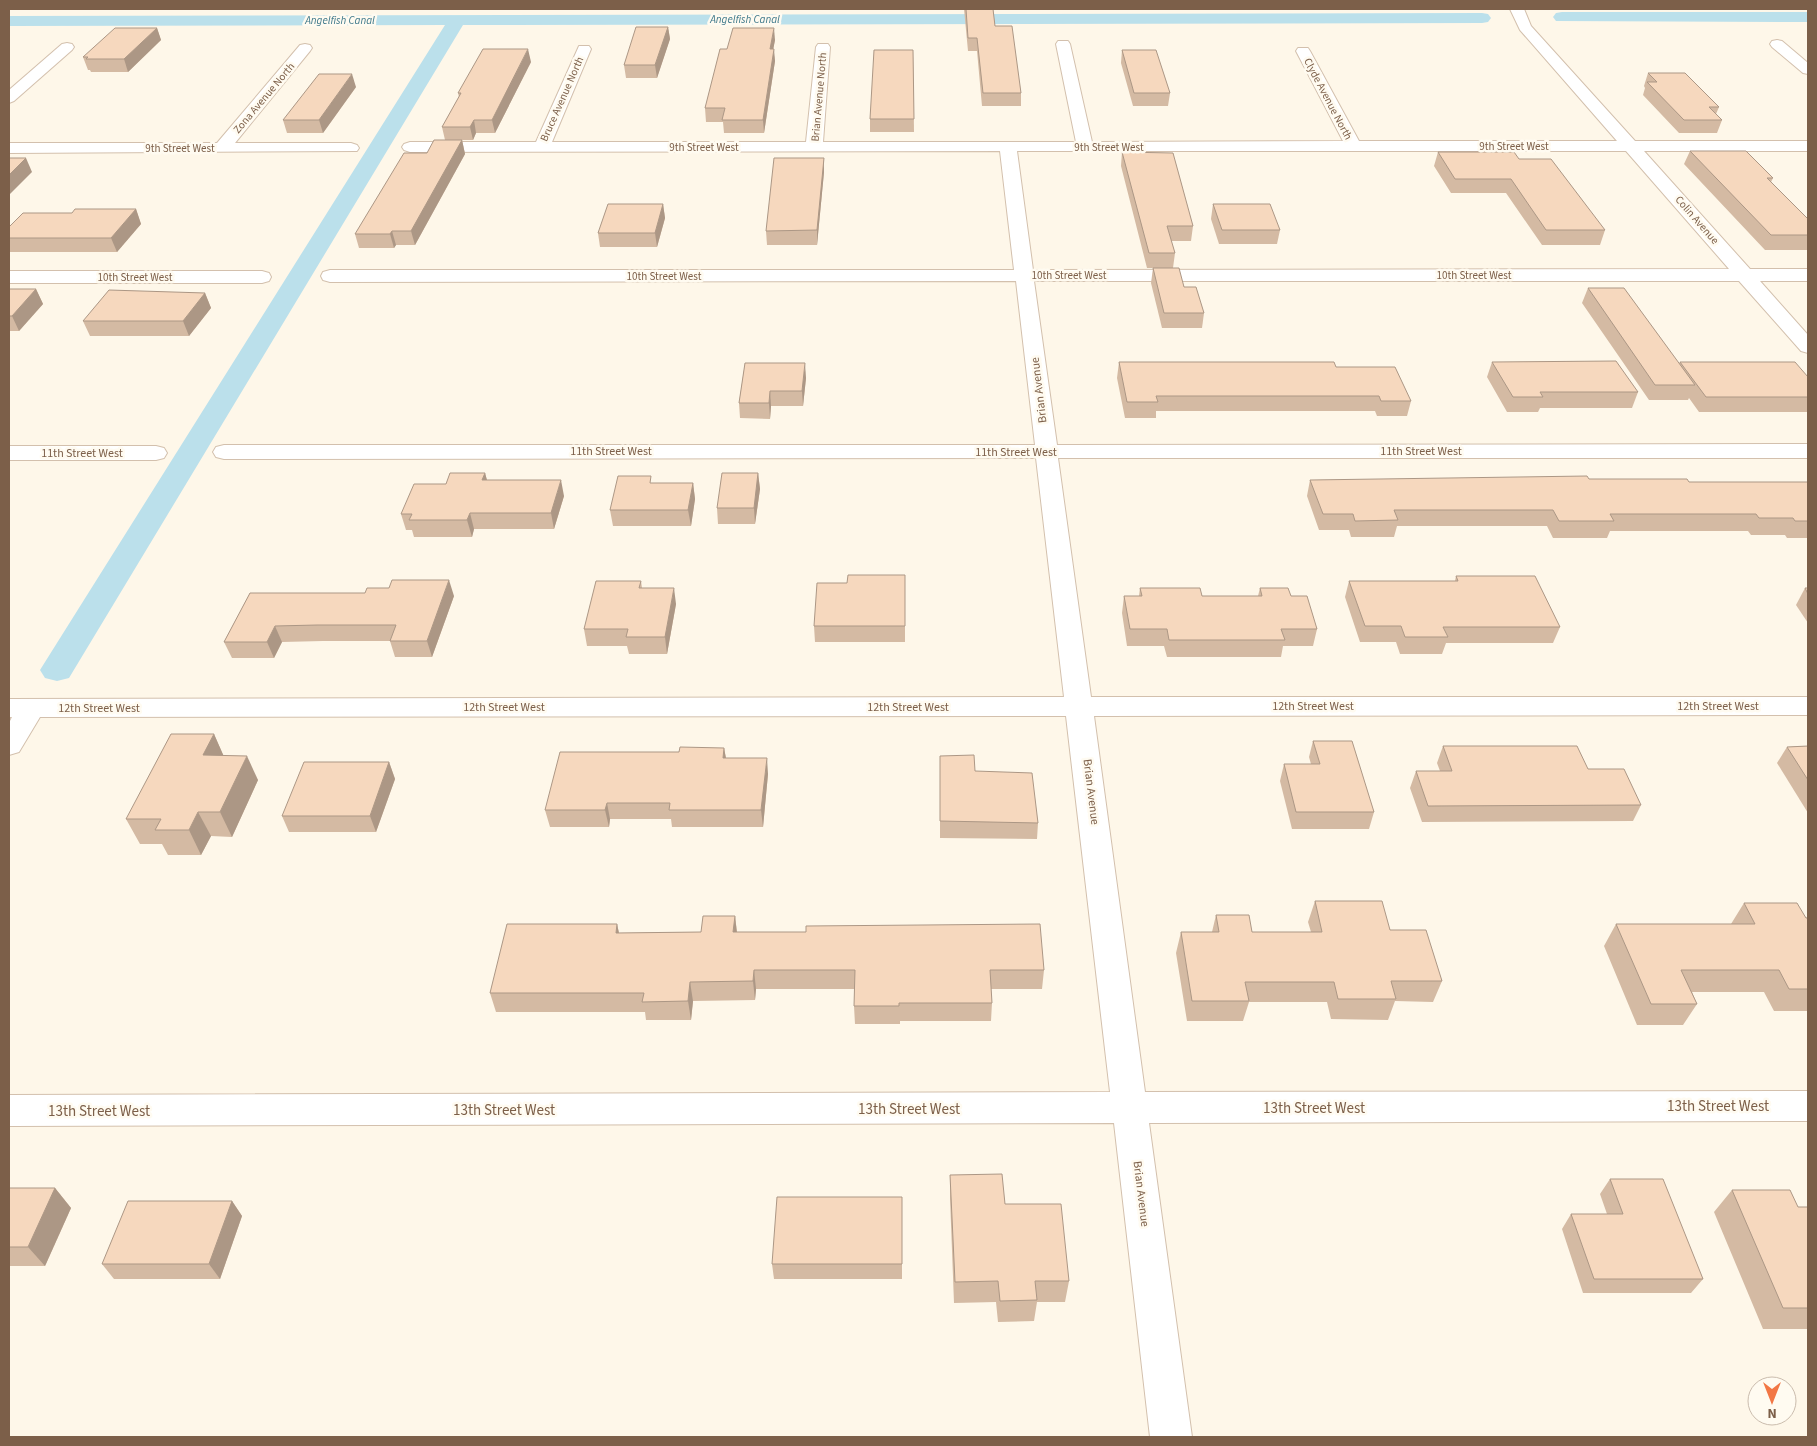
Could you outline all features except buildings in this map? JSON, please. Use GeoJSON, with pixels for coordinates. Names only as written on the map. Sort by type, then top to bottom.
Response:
{"type":"FeatureCollection","features":[{"type":"Feature","properties":{"kind":"street","name":"Colin Avenue"},"geometry":{"type":"LineString","coordinates":[[1517,9],[1525,27],[1808,347]]}},
{"type":"Feature","properties":{"kind":"street"},"geometry":{"type":"LineString","coordinates":[[1063,44],[1085,147]]}},
{"type":"Feature","properties":{"kind":"street"},"geometry":{"type":"LineString","coordinates":[[1777,44],[1808,70]]}},
{"type":"Feature","properties":{"kind":"street"},"geometry":{"type":"LineString","coordinates":[[9,98],[67,47]]}},
{"type":"Feature","properties":{"kind":"street","name":"Brian Avenue North"},"geometry":{"type":"LineString","coordinates":[[814,147],[823,47]]}},
{"type":"Feature","properties":{"kind":"street","name":"Zona Avenue North"},"geometry":{"type":"LineString","coordinates":[[222,148],[305,48]]}},
{"type":"Feature","properties":{"kind":"street","name":"Bruce Avenue North"},"geometry":{"type":"LineString","coordinates":[[541,148],[584,49]]}},
{"type":"Feature","properties":{"kind":"street","name":"Clyde Avenue North"},"geometry":{"type":"LineString","coordinates":[[1303,51],[1353,146]]}},
{"type":"Feature","properties":{"kind":"street","name":"9th Street West"},"geometry":{"type":"LineString","coordinates":[[410,148],[1808,146]]}},
{"type":"Feature","properties":{"kind":"street","name":"Brian Avenue"},"geometry":{"type":"LineString","coordinates":[[1008,147],[1171,1437]]}},
{"type":"Feature","properties":{"kind":"street","name":"9th Street West"},"geometry":{"type":"LineString","coordinates":[[9,148],[351,148]]}},
{"type":"Feature","properties":{"kind":"street","name":"10th Street West"},"geometry":{"type":"LineString","coordinates":[[330,276],[1808,275]]}},
{"type":"Feature","properties":{"kind":"street","name":"10th Street West"},"geometry":{"type":"LineString","coordinates":[[9,277],[262,277]]}},
{"type":"Feature","properties":{"kind":"street","name":"11th Street West"},"geometry":{"type":"LineString","coordinates":[[224,452],[1808,450]]}},
{"type":"Feature","properties":{"kind":"street","name":"11th Street West"},"geometry":{"type":"LineString","coordinates":[[9,453],[156,453]]}},
{"type":"Feature","properties":{"kind":"street","name":"12th Street West"},"geometry":{"type":"LineString","coordinates":[[20,708],[1808,706]]}},
{"type":"Feature","properties":{"kind":"street"},"geometry":{"type":"LineString","coordinates":[[9,745],[20,708]]}},
{"type":"Feature","properties":{"kind":"street","name":"13th Street West"},"geometry":{"type":"LineString","coordinates":[[9,1111],[1808,1106]]}},
{"type":"Feature","properties":{"kind":"waterway","name":"Angelfish Canal"},"geometry":{"type":"LineString","coordinates":[[1562,17],[1808,17]]}},
{"type":"Feature","properties":{"kind":"waterway","name":"Angelfish Canal"},"geometry":{"type":"LineString","coordinates":[[457,20],[1482,18]]}},
{"type":"Feature","properties":{"kind":"waterway","name":"Angelfish Canal"},"geometry":{"type":"LineString","coordinates":[[9,21],[457,20]]}},
{"type":"Feature","properties":{"kind":"waterway"},"geometry":{"type":"LineString","coordinates":[[57,670],[457,20]]}}]}
